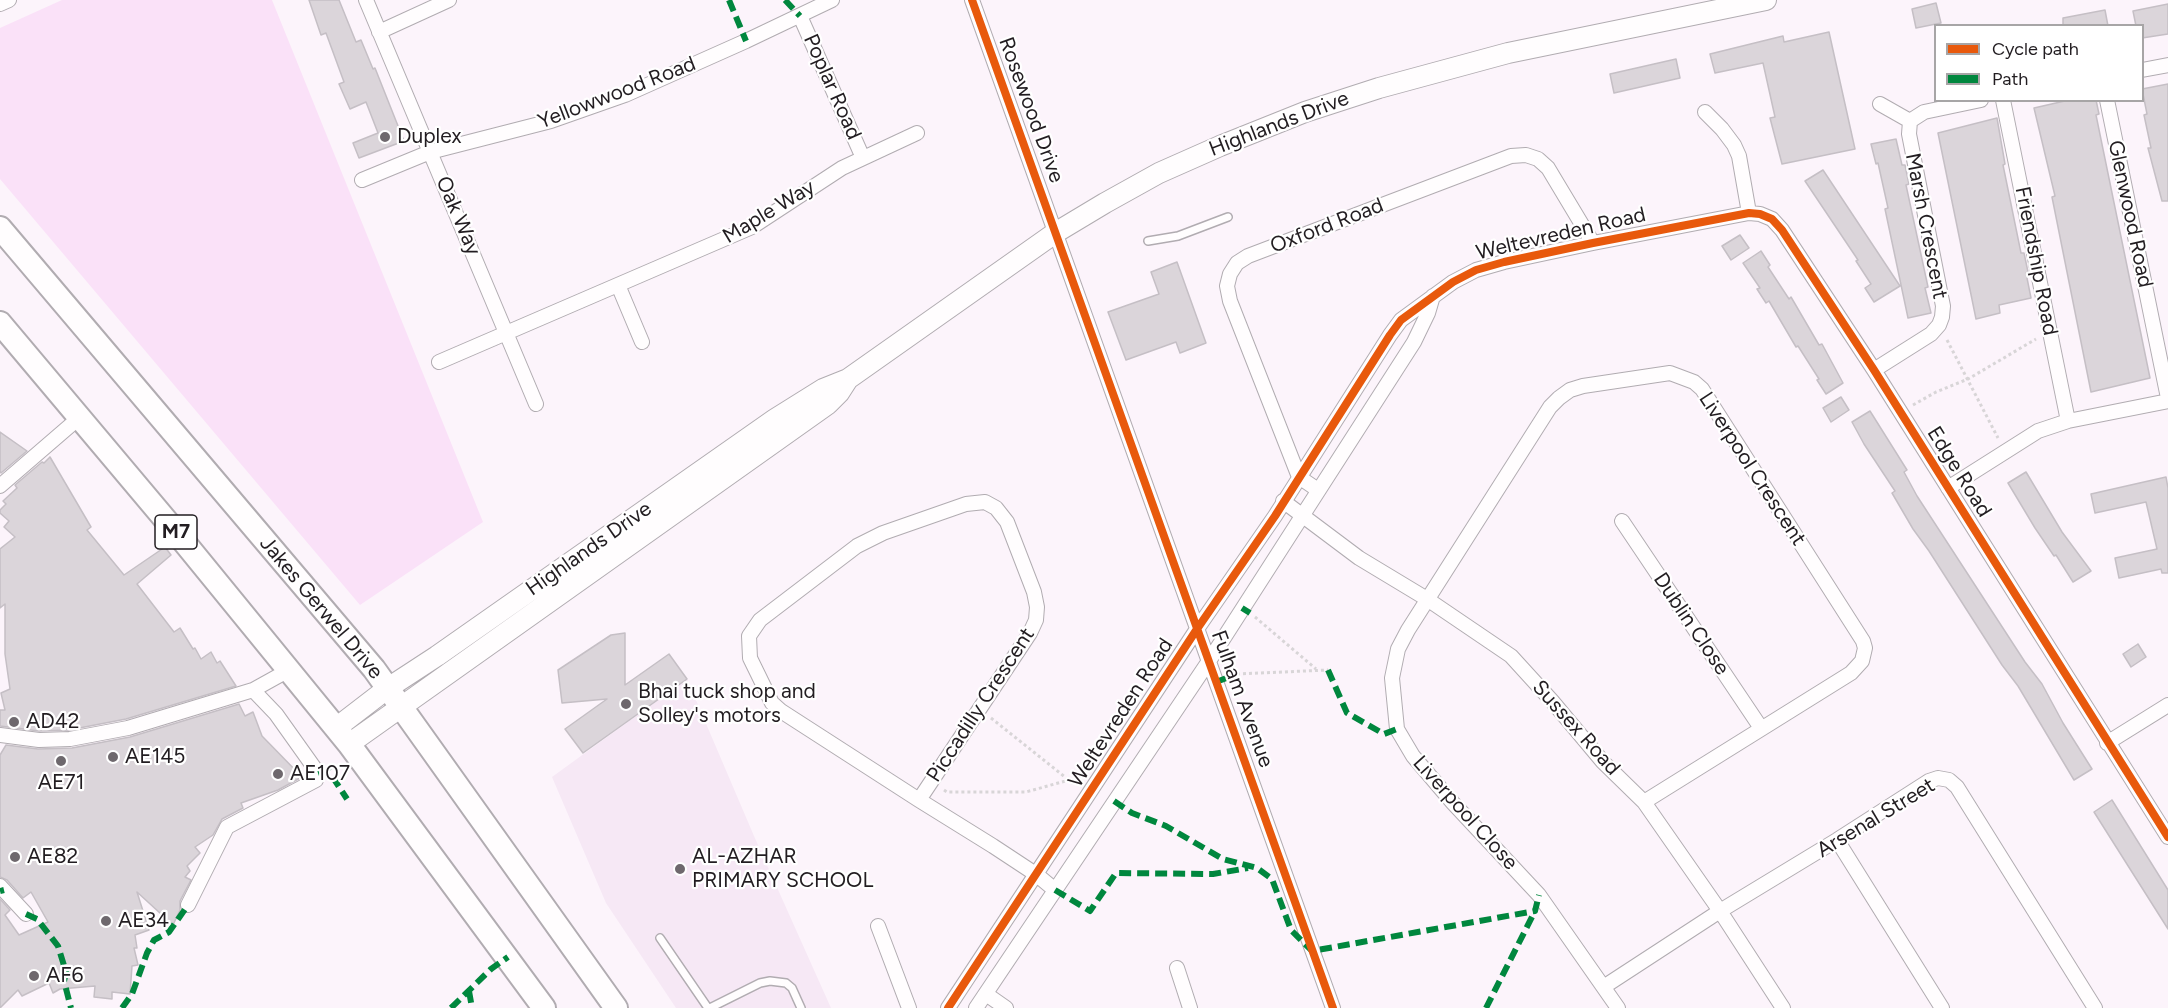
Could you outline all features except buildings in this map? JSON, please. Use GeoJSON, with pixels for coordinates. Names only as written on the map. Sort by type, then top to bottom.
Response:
{"type":"FeatureCollection","features":[{"type":"Feature","properties":{"kind":"main road","name":"Highlands Drive"},"geometry":{"type":"LineString","coordinates":[[342,736],[388,688],[775,419],[823,389],[848,379],[1055,233],[1159,173],[1305,112],[1379,88],[1509,53],[1766,0]]}},
{"type":"Feature","properties":{"kind":"main road","name":"Jakes Gerwel Drive"},"geometry":{"type":"LineString","coordinates":[[0,228],[388,688],[616,1008]]}},
{"type":"Feature","properties":{"kind":"main road","name":"M7"},"geometry":{"type":"LineString","coordinates":[[0,323],[342,736],[544,1008]]}},
{"type":"Feature","properties":{"kind":"main road","name":"Highlands Drive"},"geometry":{"type":"LineString","coordinates":[[342,736],[402,706],[609,560],[828,404],[848,379]]}},
{"type":"Feature","properties":{"kind":"street"},"geometry":{"type":"LineString","coordinates":[[0,4],[9,0]]}},
{"type":"Feature","properties":{"kind":"street","name":"Oak Way"},"geometry":{"type":"LineString","coordinates":[[366,0],[536,404]]}},
{"type":"Feature","properties":{"kind":"street"},"geometry":{"type":"LineString","coordinates":[[379,32],[449,0]]}},
{"type":"Feature","properties":{"kind":"street","name":"Yellowwood Road"},"geometry":{"type":"LineString","coordinates":[[362,180],[430,152],[551,121],[587,109],[635,90],[832,0]]}},
{"type":"Feature","properties":{"kind":"street","name":"Rosewood Drive"},"geometry":{"type":"LineString","coordinates":[[972,0],[1055,233]]}},
{"type":"Feature","properties":{"kind":"street","name":"Poplar Road"},"geometry":{"type":"LineString","coordinates":[[800,16],[863,158]]}},
{"type":"Feature","properties":{"kind":"street"},"geometry":{"type":"LineString","coordinates":[[2144,70],[2168,65]]}},
{"type":"Feature","properties":{"kind":"street"},"geometry":{"type":"LineString","coordinates":[[1880,104],[1910,121],[1924,112],[1972,102]]}},
{"type":"Feature","properties":{"kind":"street","name":"Friendship Road"},"geometry":{"type":"LineString","coordinates":[[2003,102],[2068,421]]}},
{"type":"Feature","properties":{"kind":"street","name":"Glenwood Road"},"geometry":{"type":"LineString","coordinates":[[2107,102],[2168,399]]}},
{"type":"Feature","properties":{"kind":"street"},"geometry":{"type":"LineString","coordinates":[[1705,112],[1722,129],[1739,156],[1749,213]]}},
{"type":"Feature","properties":{"kind":"street","name":"Marsh Crescent"},"geometry":{"type":"LineString","coordinates":[[1875,370],[1931,334],[1939,325],[1943,306],[1909,134],[1910,121]]}},
{"type":"Feature","properties":{"kind":"street","name":"Maple Way"},"geometry":{"type":"LineString","coordinates":[[439,362],[752,227],[832,174],[917,133]]}},
{"type":"Feature","properties":{"kind":"street","name":"Oxford Road"},"geometry":{"type":"LineString","coordinates":[[1299,477],[1230,301],[1227,286],[1230,274],[1237,263],[1248,256],[1511,156],[1526,155],[1538,159],[1548,168],[1593,243]]}},
{"type":"Feature","properties":{"kind":"street","name":"Weltevreden Road"},"geometry":{"type":"LineString","coordinates":[[948,1008],[1299,477],[1390,334],[1414,309],[1453,282],[1476,270],[1593,243],[1749,213]]}},
{"type":"Feature","properties":{"kind":"street","name":"Edge Road"},"geometry":{"type":"LineString","coordinates":[[1749,213],[1760,214],[1772,219],[1782,230],[1875,370],[2107,743],[2167,834]]}},
{"type":"Feature","properties":{"kind":"street","name":"Fulham Avenue"},"geometry":{"type":"LineString","coordinates":[[1055,233],[1333,1008]]}},
{"type":"Feature","properties":{"kind":"street"},"geometry":{"type":"LineString","coordinates":[[618,285],[642,342]]}},
{"type":"Feature","properties":{"kind":"street","name":"Weltevreden Road"},"geometry":{"type":"LineString","coordinates":[[976,1008],[1209,661],[1414,342],[1428,313],[1433,296]]}},
{"type":"Feature","properties":{"kind":"street","name":"Liverpool Crescent"},"geometry":{"type":"LineString","coordinates":[[1427,598],[1550,407],[1559,398],[1570,390],[1583,386],[1670,373],[1682,376],[1702,389],[1863,641],[1865,648],[1862,661],[1851,673],[1644,802]]}},
{"type":"Feature","properties":{"kind":"street"},"geometry":{"type":"LineString","coordinates":[[1948,488],[2038,431],[2068,421],[2168,399]]}},
{"type":"Feature","properties":{"kind":"street"},"geometry":{"type":"LineString","coordinates":[[0,486],[80,417]]}},
{"type":"Feature","properties":{"kind":"street"},"geometry":{"type":"LineString","coordinates":[[1299,477],[1318,490]]}},
{"type":"Feature","properties":{"kind":"street","name":"Sussex Road"},"geometry":{"type":"LineString","coordinates":[[1283,501],[1359,558],[1427,598],[1511,656],[1603,762],[1644,802],[1720,911],[1783,1008]]}},
{"type":"Feature","properties":{"kind":"street","name":"Piccadilly Crescent"},"geometry":{"type":"LineString","coordinates":[[919,800],[1030,633],[1037,614],[1034,592],[1007,522],[996,508],[985,502],[966,504],[869,539],[760,620],[751,632],[748,645],[750,658],[772,703],[781,711],[919,800],[1037,875],[1055,890]]}},
{"type":"Feature","properties":{"kind":"street","name":"Dublin Close"},"geometry":{"type":"LineString","coordinates":[[1622,520],[1761,728]]}},
{"type":"Feature","properties":{"kind":"street","name":"Liverpool Close"},"geometry":{"type":"LineString","coordinates":[[1427,598],[1398,648],[1394,664],[1394,706],[1397,729],[1413,756],[1453,803],[1539,895],[1605,986],[1618,1008]]}},
{"type":"Feature","properties":{"kind":"street"},"geometry":{"type":"LineString","coordinates":[[0,735],[39,740],[92,736],[196,709],[253,690],[289,670]]}},
{"type":"Feature","properties":{"kind":"street"},"geometry":{"type":"LineString","coordinates":[[188,904],[227,827],[316,780],[318,772],[276,714],[253,690]]}},
{"type":"Feature","properties":{"kind":"street"},"geometry":{"type":"LineString","coordinates":[[2107,743],[2168,705]]}},
{"type":"Feature","properties":{"kind":"street","name":"Arsenal Street"},"geometry":{"type":"LineString","coordinates":[[1605,986],[1720,911],[1929,781],[1944,779],[1953,783],[2095,1008]]}},
{"type":"Feature","properties":{"kind":"street"},"geometry":{"type":"LineString","coordinates":[[1837,840],[1942,1008]]}},
{"type":"Feature","properties":{"kind":"street"},"geometry":{"type":"LineString","coordinates":[[0,886],[26,914]]}},
{"type":"Feature","properties":{"kind":"street"},"geometry":{"type":"LineString","coordinates":[[878,926],[909,1008]]}},
{"type":"Feature","properties":{"kind":"street"},"geometry":{"type":"LineString","coordinates":[[1177,968],[1190,1008]]}},
{"type":"Feature","properties":{"kind":"street"},"geometry":{"type":"LineString","coordinates":[[986,994],[1006,1008]]}},
{"type":"Feature","properties":{"kind":"lane"},"geometry":{"type":"LineString","coordinates":[[1148,241],[1178,236],[1228,217]]}},
{"type":"Feature","properties":{"kind":"lane"},"geometry":{"type":"LineString","coordinates":[[597,543],[609,560]]}},
{"type":"Feature","properties":{"kind":"lane"},"geometry":{"type":"LineString","coordinates":[[660,938],[709,1008],[760,983],[770,981],[786,983],[792,988],[801,1008]]}},
{"type":"Feature","properties":{"kind":"path"},"geometry":{"type":"LineString","coordinates":[[1939,325],[2005,451]]}},
{"type":"Feature","properties":{"kind":"path"},"geometry":{"type":"LineString","coordinates":[[1900,412],[1936,392],[1968,379],[2040,337],[2050,334]]}},
{"type":"Feature","properties":{"kind":"path"},"geometry":{"type":"LineString","coordinates":[[1250,613],[1317,670]]}},
{"type":"Feature","properties":{"kind":"path"},"geometry":{"type":"LineString","coordinates":[[1237,674],[1328,670]]}},
{"type":"Feature","properties":{"kind":"path"},"geometry":{"type":"LineString","coordinates":[[980,709],[1089,796]]}},
{"type":"Feature","properties":{"kind":"path"},"geometry":{"type":"LineString","coordinates":[[931,782],[947,792],[1026,792],[1069,780]]}},
{"type":"Feature","properties":{"kind":"shaded area"},"geometry":{"type":"Polygon","coordinates":[[[62,0],[272,0],[483,522],[360,605],[0,179],[0,28],[62,0]]]}},
{"type":"Feature","properties":{"kind":"shaded area","name":"AL-AZHAR PRIMARY SCHOOL"},"geometry":{"type":"Polygon","coordinates":[[[687,679],[831,1008],[676,1008],[606,903],[552,777],[687,679]]]}},
{"type":"Feature","properties":{"kind":"marked path"},"geometry":{"type":"LineString","coordinates":[[729,0],[746,41]]}},
{"type":"Feature","properties":{"kind":"marked path"},"geometry":{"type":"LineString","coordinates":[[785,0],[800,16]]}},
{"type":"Feature","properties":{"kind":"marked path"},"geometry":{"type":"LineString","coordinates":[[1242,608],[1250,613]]}},
{"type":"Feature","properties":{"kind":"marked path"},"geometry":{"type":"LineString","coordinates":[[1328,670],[1347,713],[1384,734],[1397,729]]}},
{"type":"Feature","properties":{"kind":"marked path"},"geometry":{"type":"LineString","coordinates":[[1216,682],[1237,674]]}},
{"type":"Feature","properties":{"kind":"marked path"},"geometry":{"type":"LineString","coordinates":[[318,773],[328,770],[347,799]]}},
{"type":"Feature","properties":{"kind":"marked path"},"geometry":{"type":"LineString","coordinates":[[1114,801],[1132,813],[1166,826],[1223,859],[1257,868],[1272,879],[1291,930],[1312,951],[1535,911],[1539,895]]}},
{"type":"Feature","properties":{"kind":"marked path"},"geometry":{"type":"LineString","coordinates":[[1055,890],[1090,911],[1116,873],[1213,874],[1248,868]]}},
{"type":"Feature","properties":{"kind":"marked path"},"geometry":{"type":"LineString","coordinates":[[0,891],[4,890]]}},
{"type":"Feature","properties":{"kind":"marked path"},"geometry":{"type":"LineString","coordinates":[[122,1008],[132,994],[154,940],[169,932],[188,905]]}},
{"type":"Feature","properties":{"kind":"marked path"},"geometry":{"type":"LineString","coordinates":[[1486,1008],[1535,911]]}},
{"type":"Feature","properties":{"kind":"marked path"},"geometry":{"type":"LineString","coordinates":[[26,914],[37,919],[58,946],[66,972],[64,981],[71,1008]]}},
{"type":"Feature","properties":{"kind":"marked path"},"geometry":{"type":"LineString","coordinates":[[451,1008],[491,969],[508,957]]}},
{"type":"Feature","properties":{"kind":"marked path"},"geometry":{"type":"LineString","coordinates":[[469,991],[472,1008]]}},
{"type":"Feature","properties":{"kind":"cycle path"},"geometry":{"type":"LineString","coordinates":[[972,0],[1333,1008]]}},
{"type":"Feature","properties":{"kind":"cycle path"},"geometry":{"type":"LineString","coordinates":[[948,1008],[1197,629],[1275,516],[1401,320],[1453,282],[1476,270],[1593,243],[1749,213],[1760,214],[1772,219],[1782,230],[1874,370],[2168,837]]}},
{"type":"Feature","properties":{"kind":"place","name":"Duplex"},"geometry":{"type":"Point","coordinates":[385,137]}},
{"type":"Feature","properties":{"kind":"place","name":"Bhai tuck shop and Solley's motors"},"geometry":{"type":"Point","coordinates":[626,704]}},
{"type":"Feature","properties":{"kind":"place","name":"AD42"},"geometry":{"type":"Point","coordinates":[14,722]}},
{"type":"Feature","properties":{"kind":"place","name":"AE145"},"geometry":{"type":"Point","coordinates":[113,757]}},
{"type":"Feature","properties":{"kind":"place","name":"AE71"},"geometry":{"type":"Point","coordinates":[61,761]}},
{"type":"Feature","properties":{"kind":"place","name":"AE107"},"geometry":{"type":"Point","coordinates":[278,774]}},
{"type":"Feature","properties":{"kind":"place","name":"AE82"},"geometry":{"type":"Point","coordinates":[15,857]}},
{"type":"Feature","properties":{"kind":"place","name":"AL-AZHAR PRIMARY SCHOOL"},"geometry":{"type":"Point","coordinates":[680,869]}},
{"type":"Feature","properties":{"kind":"place","name":"AE34"},"geometry":{"type":"Point","coordinates":[106,921]}},
{"type":"Feature","properties":{"kind":"place","name":"AF6"},"geometry":{"type":"Point","coordinates":[34,976]}}]}
